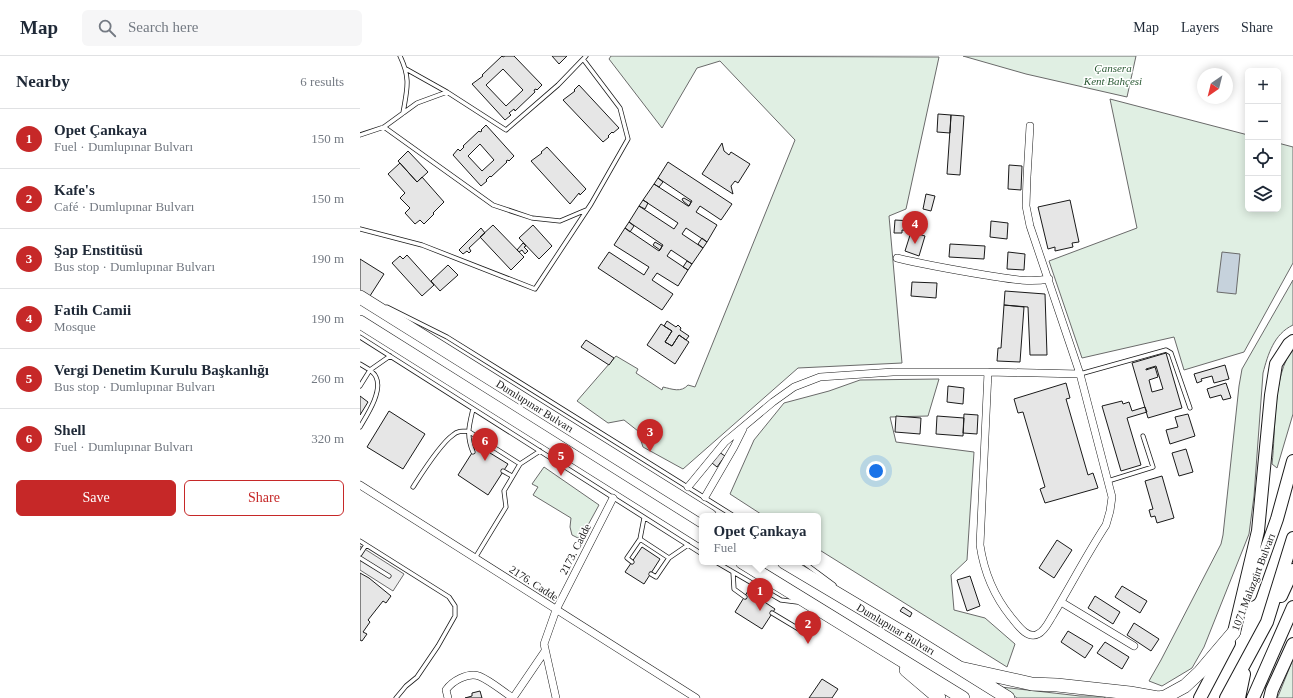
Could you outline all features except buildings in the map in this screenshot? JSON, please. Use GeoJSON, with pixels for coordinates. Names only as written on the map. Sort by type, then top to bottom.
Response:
{"type":"FeatureCollection","features":[{"type":"Feature","properties":{"kind":"highway","name":"Dumlupınar Bulvarı"},"geometry":{"type":"LineString","coordinates":[[360,297],[705,513]]}},
{"type":"Feature","properties":{"kind":"highway","name":"Dumlupınar Bulvarı"},"geometry":{"type":"LineString","coordinates":[[360,322],[699,535]]}},
{"type":"Feature","properties":{"kind":"highway","name":"Dumlupınar Bulvarı"},"geometry":{"type":"LineString","coordinates":[[789,565],[1008,698]]}},
{"type":"Feature","properties":{"kind":"highway","name":"Dumlupınar Bulvarı"},"geometry":{"type":"LineString","coordinates":[[738,567],[821,611],[963,698]]}},
{"type":"Feature","properties":{"kind":"highway"},"geometry":{"type":"LineString","coordinates":[[960,668],[1032,684],[1130,692],[1158,698],[1185,686],[1200,672],[1234,632]]}},
{"type":"Feature","properties":{"kind":"highway"},"geometry":{"type":"LineString","coordinates":[[871,641],[939,698]]}},
{"type":"Feature","properties":{"kind":"main road"},"geometry":{"type":"LineString","coordinates":[[1234,632],[1258,531],[1271,395],[1276,364],[1289,344],[1293,341]]}},
{"type":"Feature","properties":{"kind":"main road","name":"1071 Malazgirt Bulvarı"},"geometry":{"type":"LineString","coordinates":[[1200,698],[1234,632],[1252,590],[1266,553],[1293,461]]}},
{"type":"Feature","properties":{"kind":"main road","name":"1071 Malazgirt Bulvarı"},"geometry":{"type":"LineString","coordinates":[[1226,698],[1267,622],[1293,538]]}},
{"type":"Feature","properties":{"kind":"main road"},"geometry":{"type":"LineString","coordinates":[[1267,622],[1293,570]]}},
{"type":"Feature","properties":{"kind":"main road"},"geometry":{"type":"LineString","coordinates":[[1253,698],[1293,607]]}},
{"type":"Feature","properties":{"kind":"main road"},"geometry":{"type":"LineString","coordinates":[[1270,698],[1272,690],[1293,644]]}},
{"type":"Feature","properties":{"kind":"main road"},"geometry":{"type":"LineString","coordinates":[[1239,698],[1246,662]]}},
{"type":"Feature","properties":{"kind":"street"},"geometry":{"type":"LineString","coordinates":[[988,372],[980,545],[982,560],[992,589],[1009,614],[1021,629],[1032,635],[1038,635],[1044,629],[1061,602],[1106,525],[1112,497],[1080,374],[1030,226],[1026,206],[1030,126]]}},
{"type":"Feature","properties":{"kind":"street"},"geometry":{"type":"LineString","coordinates":[[897,258],[932,266],[1009,279],[1033,281],[1049,279]]}},
{"type":"Feature","properties":{"kind":"street"},"geometry":{"type":"LineString","coordinates":[[688,487],[725,442],[773,402],[794,387],[820,377],[893,372],[1080,374]]}},
{"type":"Feature","properties":{"kind":"street"},"geometry":{"type":"LineString","coordinates":[[705,497],[744,427]]}},
{"type":"Feature","properties":{"kind":"street","name":"2176. Cadde"},"geometry":{"type":"LineString","coordinates":[[360,485],[696,698]]}},
{"type":"Feature","properties":{"kind":"street","name":"2173. Cadde"},"geometry":{"type":"LineString","coordinates":[[545,650],[544,644],[556,610],[613,498]]}},
{"type":"Feature","properties":{"kind":"street"},"geometry":{"type":"LineString","coordinates":[[1061,602],[1134,646]]}},
{"type":"Feature","properties":{"kind":"street"},"geometry":{"type":"LineString","coordinates":[[448,698],[446,690],[451,684],[462,677],[477,675],[513,698],[545,650]]}},
{"type":"Feature","properties":{"kind":"street"},"geometry":{"type":"LineString","coordinates":[[545,650],[556,698]]}},
{"type":"Feature","properties":{"kind":"street"},"geometry":{"type":"LineString","coordinates":[[501,690],[503,698]]}},
{"type":"Feature","properties":{"kind":"lane"},"geometry":{"type":"LineString","coordinates":[[400,56],[406,69],[408,84],[402,113]]}},
{"type":"Feature","properties":{"kind":"lane"},"geometry":{"type":"LineString","coordinates":[[360,229],[422,245],[535,289],[587,210],[628,139],[620,108],[585,57],[558,85],[506,130],[447,92],[406,69]]}},
{"type":"Feature","properties":{"kind":"lane"},"geometry":{"type":"LineString","coordinates":[[360,135],[384,127],[418,103],[447,92]]}},
{"type":"Feature","properties":{"kind":"lane"},"geometry":{"type":"LineString","coordinates":[[384,127],[493,205],[532,218],[560,221],[587,210]]}},
{"type":"Feature","properties":{"kind":"lane"},"geometry":{"type":"LineString","coordinates":[[360,297],[397,311],[447,337],[729,513]]}},
{"type":"Feature","properties":{"kind":"lane"},"geometry":{"type":"LineString","coordinates":[[360,337],[699,552]]}},
{"type":"Feature","properties":{"kind":"lane"},"geometry":{"type":"LineString","coordinates":[[1080,374],[1166,350],[1171,353],[1190,408]]}},
{"type":"Feature","properties":{"kind":"lane"},"geometry":{"type":"LineString","coordinates":[[360,386],[370,370],[390,356]]}},
{"type":"Feature","properties":{"kind":"lane"},"geometry":{"type":"LineString","coordinates":[[360,364],[376,376],[378,386],[376,396],[360,427]]}},
{"type":"Feature","properties":{"kind":"lane"},"geometry":{"type":"LineString","coordinates":[[473,409],[468,431],[473,452]]}},
{"type":"Feature","properties":{"kind":"lane"},"geometry":{"type":"LineString","coordinates":[[413,487],[430,463],[453,435],[458,432],[468,431],[520,464]]}},
{"type":"Feature","properties":{"kind":"lane"},"geometry":{"type":"LineString","coordinates":[[1108,481],[1154,466],[1143,436]]}},
{"type":"Feature","properties":{"kind":"lane"},"geometry":{"type":"LineString","coordinates":[[475,558],[506,507],[504,491],[512,476],[520,464],[540,451]]}},
{"type":"Feature","properties":{"kind":"lane"},"geometry":{"type":"LineString","coordinates":[[503,471],[512,476]]}},
{"type":"Feature","properties":{"kind":"lane"},"geometry":{"type":"LineString","coordinates":[[632,562],[627,558],[640,539],[644,518]]}},
{"type":"Feature","properties":{"kind":"lane"},"geometry":{"type":"LineString","coordinates":[[640,539],[669,558]]}},
{"type":"Feature","properties":{"kind":"lane"},"geometry":{"type":"LineString","coordinates":[[360,541],[449,597],[455,606],[455,616],[438,646],[417,677],[406,686],[396,698]]}},
{"type":"Feature","properties":{"kind":"lane"},"geometry":{"type":"LineString","coordinates":[[360,554],[366,545]]}},
{"type":"Feature","properties":{"kind":"lane"},"geometry":{"type":"LineString","coordinates":[[651,574],[656,577],[669,558],[688,545]]}},
{"type":"Feature","properties":{"kind":"lane"},"geometry":{"type":"LineString","coordinates":[[360,558],[389,576]]}},
{"type":"Feature","properties":{"kind":"lane"},"geometry":{"type":"LineString","coordinates":[[807,565],[826,578],[862,609]]}},
{"type":"Feature","properties":{"kind":"lane"},"geometry":{"type":"LineString","coordinates":[[738,567],[734,590],[745,596]]}},
{"type":"Feature","properties":{"kind":"lane"},"geometry":{"type":"LineString","coordinates":[[772,613],[802,632],[821,611]]}},
{"type":"Feature","properties":{"kind":"green space"},"geometry":{"type":"Polygon","coordinates":[[[611,56],[939,57],[906,209],[889,216],[902,363],[798,368],[683,469],[643,447],[638,431],[624,420],[608,423],[577,401],[616,356],[638,369],[636,373],[662,390],[663,387],[679,390],[688,385],[695,387],[795,140],[720,61],[697,68],[662,128],[609,59],[611,56]]]}},
{"type":"Feature","properties":{"kind":"green space","name":"Çansera Kent Bahçesi"},"geometry":{"type":"Polygon","coordinates":[[[963,56],[1136,56],[1127,97],[1026,74],[963,56]]]}},
{"type":"Feature","properties":{"kind":"green space"},"geometry":{"type":"Polygon","coordinates":[[[1110,99],[1245,134],[1245,212],[1281,212],[1281,144],[1293,147],[1293,263],[1244,352],[1184,370],[1174,337],[1082,358],[1049,261],[1137,228],[1110,99]]]}},
{"type":"Feature","properties":{"kind":"green space"},"geometry":{"type":"Polygon","coordinates":[[[1293,280],[1293,325],[1286,329],[1276,339],[1267,359],[1263,373],[1254,496],[1249,534],[1204,647],[1192,668],[1162,686],[1149,681],[1221,544],[1242,369],[1293,280]]]}},
{"type":"Feature","properties":{"kind":"green space"},"geometry":{"type":"Polygon","coordinates":[[[1293,349],[1293,414],[1277,468],[1272,464],[1278,388],[1281,373],[1286,360],[1293,349]]]}},
{"type":"Feature","properties":{"kind":"green space"},"geometry":{"type":"Polygon","coordinates":[[[939,379],[928,416],[890,417],[896,442],[974,452],[967,560],[951,575],[954,610],[985,618],[1015,644],[1007,667],[821,551],[821,513],[759,513],[730,494],[754,440],[784,403],[829,391],[860,380],[939,379]]]}},
{"type":"Feature","properties":{"kind":"green space"},"geometry":{"type":"Polygon","coordinates":[[[544,467],[599,505],[582,536],[578,538],[572,535],[570,527],[571,518],[533,495],[538,487],[532,484],[544,467]]]}},
{"type":"Feature","properties":{"kind":"green space"},"geometry":{"type":"Polygon","coordinates":[[[1293,659],[1293,698],[1277,698],[1279,694],[1293,659]]]}},
{"type":"Feature","properties":{"kind":"green space"},"geometry":{"type":"Polygon","coordinates":[[[1001,687],[1080,696],[1107,696],[1104,698],[1017,698],[1001,687]]]}},
{"type":"Feature","properties":{"kind":"shaded area"},"geometry":{"type":"Polygon","coordinates":[[[1222,252],[1240,254],[1236,294],[1217,292],[1222,252]]]}},
{"type":"Feature","properties":{"kind":"shaded area"},"geometry":{"type":"Polygon","coordinates":[[[360,546],[404,574],[393,591],[360,570],[360,546]]]}},
{"type":"Feature","properties":{"kind":"place","name":"Fatih Camii"},"geometry":{"type":"Point","coordinates":[915,244]}},
{"type":"Feature","properties":{"kind":"place","name":"Şap Enstitüsü"},"geometry":{"type":"Point","coordinates":[650,452]}},
{"type":"Feature","properties":{"kind":"place","name":"Shell"},"geometry":{"type":"Point","coordinates":[485,461]}},
{"type":"Feature","properties":{"kind":"place","name":"Vergi Denetim Kurulu Başkanlığı"},"geometry":{"type":"Point","coordinates":[561,476]}},
{"type":"Feature","properties":{"kind":"place","name":"Opet Çankaya"},"geometry":{"type":"Point","coordinates":[760,611]}},
{"type":"Feature","properties":{"kind":"place","name":"Kafe's"},"geometry":{"type":"Point","coordinates":[808,644]}}]}
